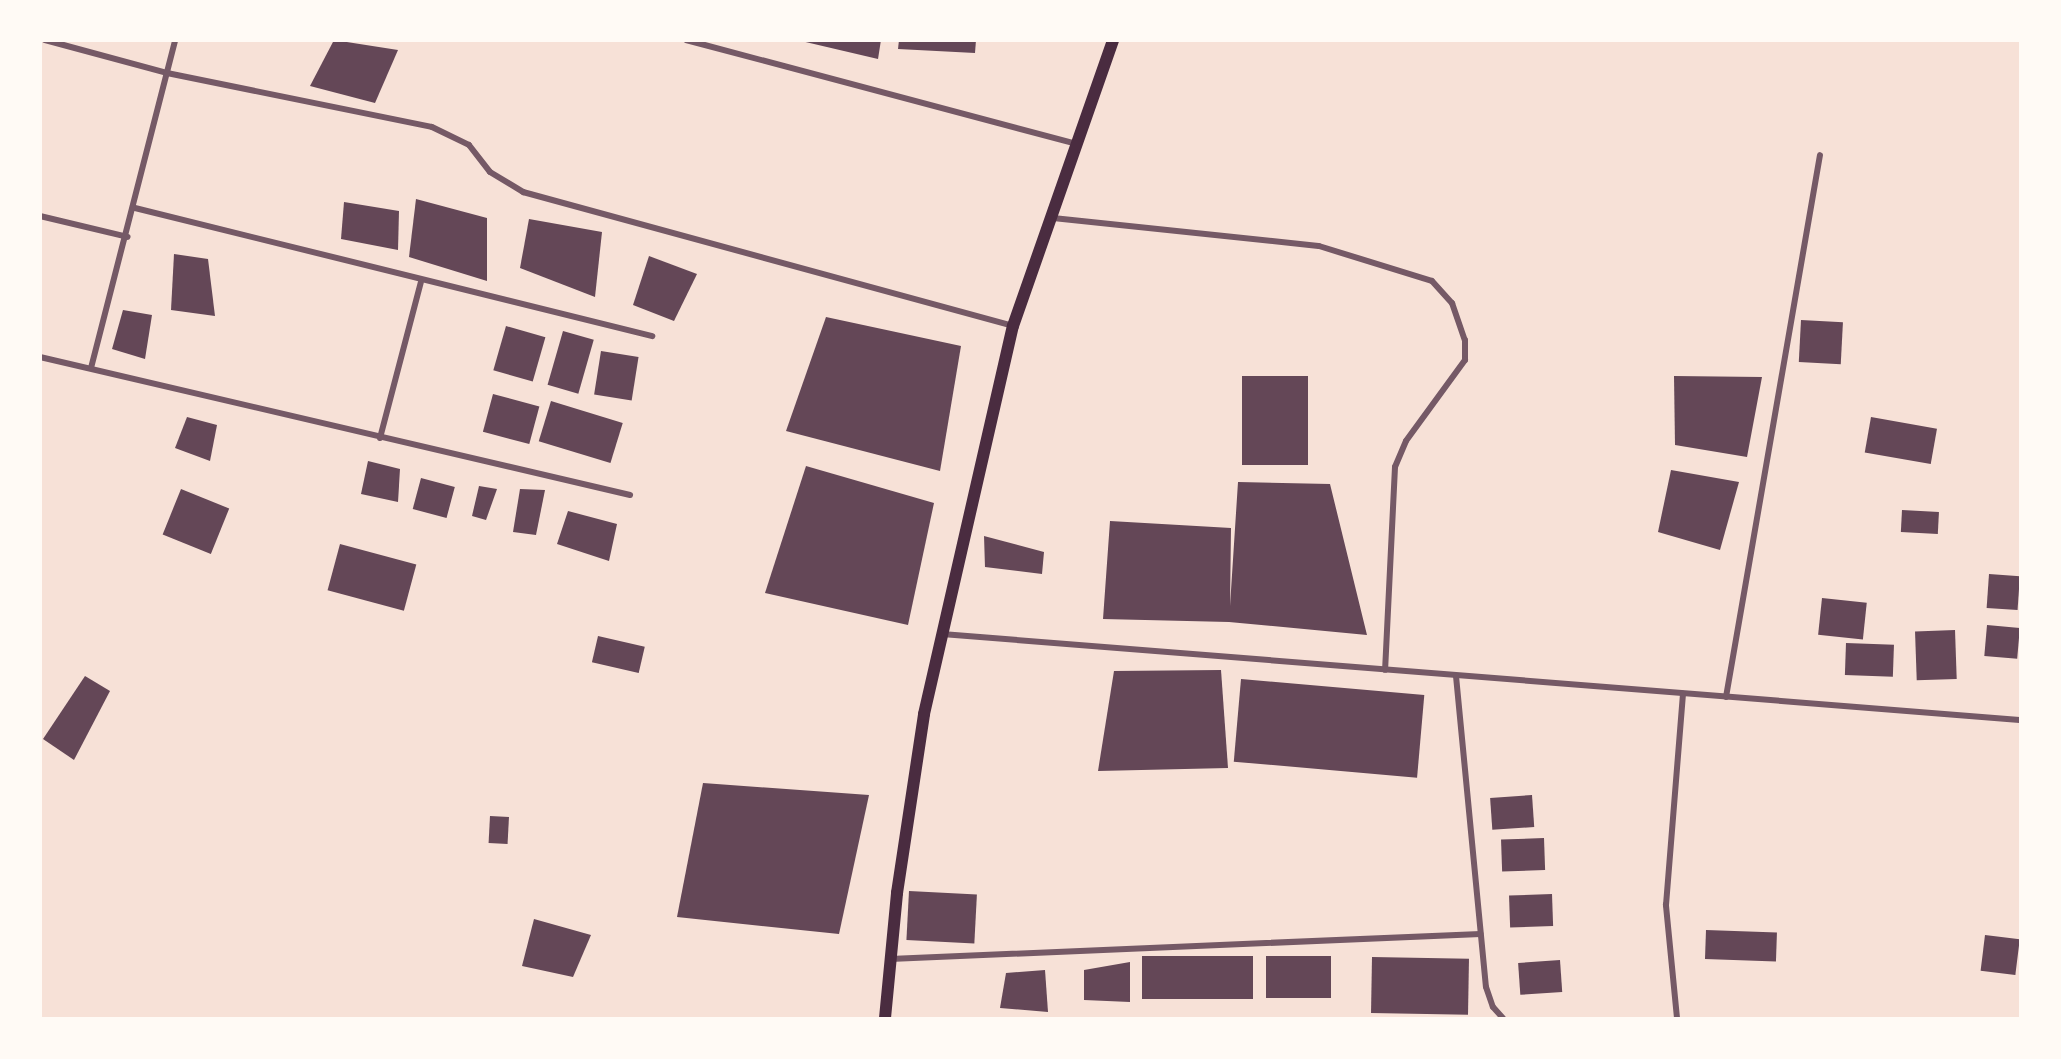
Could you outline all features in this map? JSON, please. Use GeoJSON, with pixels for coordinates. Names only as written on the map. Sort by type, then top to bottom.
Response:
{"type":"FeatureCollection","features":[{"type":"Feature","properties":{"kind":"main road"},"geometry":{"type":"LineString","coordinates":[[885,1018],[890,959],[924,714],[1013,326],[1053,218],[1113,40]]}},
{"type":"Feature","properties":{"kind":"street"},"geometry":{"type":"LineString","coordinates":[[45,40],[167,73],[432,127],[469,145],[490,172],[523,192],[1013,326]]}},
{"type":"Feature","properties":{"kind":"street"},"geometry":{"type":"LineString","coordinates":[[91,368],[128,237],[175,40]]}},
{"type":"Feature","properties":{"kind":"street"},"geometry":{"type":"LineString","coordinates":[[686,40],[1077,144]]}},
{"type":"Feature","properties":{"kind":"street"},"geometry":{"type":"LineString","coordinates":[[1726,697],[1820,155]]}},
{"type":"Feature","properties":{"kind":"street"},"geometry":{"type":"LineString","coordinates":[[135,208],[421,282],[652,336]]}},
{"type":"Feature","properties":{"kind":"street"},"geometry":{"type":"LineString","coordinates":[[40,216],[128,237]]}},
{"type":"Feature","properties":{"kind":"street"},"geometry":{"type":"LineString","coordinates":[[1053,218],[1319,246],[1432,281],[1452,303],[1465,340],[1465,360],[1406,441],[1395,467],[1385,670]]}},
{"type":"Feature","properties":{"kind":"street"},"geometry":{"type":"LineString","coordinates":[[380,438],[421,282]]}},
{"type":"Feature","properties":{"kind":"street"},"geometry":{"type":"LineString","coordinates":[[40,357],[630,495]]}},
{"type":"Feature","properties":{"kind":"street"},"geometry":{"type":"LineString","coordinates":[[942,634],[2020,720]]}},
{"type":"Feature","properties":{"kind":"street"},"geometry":{"type":"LineString","coordinates":[[1456,676],[1486,987],[1493,1007],[1503,1018]]}},
{"type":"Feature","properties":{"kind":"street"},"geometry":{"type":"LineString","coordinates":[[1677,1018],[1666,905],[1683,694]]}},
{"type":"Feature","properties":{"kind":"street"},"geometry":{"type":"LineString","coordinates":[[890,959],[1480,934]]}},
{"type":"Feature","properties":{"kind":"building"},"geometry":{"type":"Polygon","coordinates":[[[334,40],[398,50],[375,103],[310,86],[334,40]]]}},
{"type":"Feature","properties":{"kind":"building"},"geometry":{"type":"Polygon","coordinates":[[[797,40],[881,40],[878,59],[797,40]]]}},
{"type":"Feature","properties":{"kind":"building"},"geometry":{"type":"Polygon","coordinates":[[[899,40],[976,40],[975,53],[898,49],[899,40]]]}},
{"type":"Feature","properties":{"kind":"building"},"geometry":{"type":"Polygon","coordinates":[[[416,199],[487,218],[487,281],[409,257],[416,199]]]}},
{"type":"Feature","properties":{"kind":"building"},"geometry":{"type":"Polygon","coordinates":[[[344,202],[399,211],[398,250],[341,239],[344,202]]]}},
{"type":"Feature","properties":{"kind":"building"},"geometry":{"type":"Polygon","coordinates":[[[529,219],[602,232],[595,297],[520,268],[529,219]]]}},
{"type":"Feature","properties":{"kind":"building"},"geometry":{"type":"Polygon","coordinates":[[[174,254],[208,259],[215,316],[171,310],[174,254]]]}},
{"type":"Feature","properties":{"kind":"building"},"geometry":{"type":"Polygon","coordinates":[[[649,256],[697,274],[674,321],[633,305],[649,256]]]}},
{"type":"Feature","properties":{"kind":"building"},"geometry":{"type":"Polygon","coordinates":[[[123,310],[152,315],[145,359],[112,349],[123,310]]]}},
{"type":"Feature","properties":{"kind":"building"},"geometry":{"type":"Polygon","coordinates":[[[826,317],[961,346],[940,471],[786,431],[826,317]]]}},
{"type":"Feature","properties":{"kind":"building"},"geometry":{"type":"Polygon","coordinates":[[[1801,320],[1843,322],[1841,364],[1799,362],[1801,320]]]}},
{"type":"Feature","properties":{"kind":"building"},"geometry":{"type":"Polygon","coordinates":[[[506,326],[545,337],[533,382],[493,370],[506,326]]]}},
{"type":"Feature","properties":{"kind":"building"},"geometry":{"type":"Polygon","coordinates":[[[563,331],[594,340],[578,394],[548,385],[563,331]]]}},
{"type":"Feature","properties":{"kind":"building"},"geometry":{"type":"Polygon","coordinates":[[[601,351],[639,357],[632,400],[594,394],[601,351]]]}},
{"type":"Feature","properties":{"kind":"building"},"geometry":{"type":"Polygon","coordinates":[[[1242,376],[1308,376],[1308,465],[1242,465],[1242,376]]]}},
{"type":"Feature","properties":{"kind":"building"},"geometry":{"type":"Polygon","coordinates":[[[1674,376],[1762,377],[1747,457],[1675,445],[1674,376]]]}},
{"type":"Feature","properties":{"kind":"building"},"geometry":{"type":"Polygon","coordinates":[[[493,394],[539,406],[529,444],[483,432],[493,394]]]}},
{"type":"Feature","properties":{"kind":"building"},"geometry":{"type":"Polygon","coordinates":[[[551,401],[623,423],[610,463],[539,441],[551,401]]]}},
{"type":"Feature","properties":{"kind":"building"},"geometry":{"type":"Polygon","coordinates":[[[187,417],[217,425],[210,461],[175,448],[187,417]]]}},
{"type":"Feature","properties":{"kind":"building"},"geometry":{"type":"Polygon","coordinates":[[[1871,417],[1937,429],[1931,464],[1865,452],[1871,417]]]}},
{"type":"Feature","properties":{"kind":"building"},"geometry":{"type":"Polygon","coordinates":[[[368,461],[400,469],[398,502],[361,494],[368,461]]]}},
{"type":"Feature","properties":{"kind":"building"},"geometry":{"type":"Polygon","coordinates":[[[806,466],[934,503],[908,625],[765,593],[806,466]]]}},
{"type":"Feature","properties":{"kind":"building"},"geometry":{"type":"Polygon","coordinates":[[[1671,470],[1739,482],[1720,550],[1658,532],[1671,470]]]}},
{"type":"Feature","properties":{"kind":"building"},"geometry":{"type":"Polygon","coordinates":[[[421,478],[455,487],[447,518],[413,509],[421,478]]]}},
{"type":"Feature","properties":{"kind":"building"},"geometry":{"type":"Polygon","coordinates":[[[1238,482],[1330,484],[1367,635],[1229,622],[1103,619],[1110,521],[1231,528],[1230,606],[1238,482]]]}},
{"type":"Feature","properties":{"kind":"building"},"geometry":{"type":"Polygon","coordinates":[[[479,486],[497,489],[486,520],[472,516],[479,486]]]}},
{"type":"Feature","properties":{"kind":"building"},"geometry":{"type":"Polygon","coordinates":[[[181,489],[229,508],[211,554],[163,534],[181,489]]]}},
{"type":"Feature","properties":{"kind":"building"},"geometry":{"type":"Polygon","coordinates":[[[520,489],[545,490],[536,535],[513,532],[520,489]]]}},
{"type":"Feature","properties":{"kind":"building"},"geometry":{"type":"Polygon","coordinates":[[[1902,510],[1939,512],[1938,534],[1901,532],[1902,510]]]}},
{"type":"Feature","properties":{"kind":"building"},"geometry":{"type":"Polygon","coordinates":[[[568,511],[617,524],[609,561],[557,544],[568,511]]]}},
{"type":"Feature","properties":{"kind":"building"},"geometry":{"type":"Polygon","coordinates":[[[984,536],[1044,552],[1042,574],[985,567],[984,536]]]}},
{"type":"Feature","properties":{"kind":"building"},"geometry":{"type":"Polygon","coordinates":[[[340,544],[416,564],[404,611],[328,590],[340,544]]]}},
{"type":"Feature","properties":{"kind":"building"},"geometry":{"type":"Polygon","coordinates":[[[1989,574],[2020,576],[2018,610],[1987,608],[1989,574]]]}},
{"type":"Feature","properties":{"kind":"building"},"geometry":{"type":"Polygon","coordinates":[[[1822,598],[1867,603],[1863,640],[1818,635],[1822,598]]]}},
{"type":"Feature","properties":{"kind":"building"},"geometry":{"type":"Polygon","coordinates":[[[1987,625],[2020,628],[2017,659],[1984,656],[1987,625]]]}},
{"type":"Feature","properties":{"kind":"building"},"geometry":{"type":"Polygon","coordinates":[[[1955,630],[1957,679],[1917,680],[1915,631],[1955,630]]]}},
{"type":"Feature","properties":{"kind":"building"},"geometry":{"type":"Polygon","coordinates":[[[598,636],[645,647],[639,673],[592,662],[598,636]]]}},
{"type":"Feature","properties":{"kind":"building"},"geometry":{"type":"Polygon","coordinates":[[[1846,643],[1894,645],[1893,677],[1845,675],[1846,643]]]}},
{"type":"Feature","properties":{"kind":"building"},"geometry":{"type":"Polygon","coordinates":[[[1221,670],[1228,768],[1098,771],[1114,671],[1221,670]]]}},
{"type":"Feature","properties":{"kind":"building"},"geometry":{"type":"Polygon","coordinates":[[[85,676],[110,691],[74,760],[43,739],[85,676]]]}},
{"type":"Feature","properties":{"kind":"building"},"geometry":{"type":"Polygon","coordinates":[[[1241,679],[1424,695],[1417,778],[1234,762],[1241,679]]]}},
{"type":"Feature","properties":{"kind":"building"},"geometry":{"type":"Polygon","coordinates":[[[703,783],[869,795],[839,934],[677,917],[703,783]]]}},
{"type":"Feature","properties":{"kind":"building"},"geometry":{"type":"Polygon","coordinates":[[[1532,795],[1534,827],[1492,830],[1490,798],[1532,795]]]}},
{"type":"Feature","properties":{"kind":"building"},"geometry":{"type":"Polygon","coordinates":[[[490,816],[509,817],[508,844],[489,843],[490,816]]]}},
{"type":"Feature","properties":{"kind":"building"},"geometry":{"type":"Polygon","coordinates":[[[1544,838],[1545,870],[1502,871],[1501,840],[1544,838]]]}},
{"type":"Feature","properties":{"kind":"building"},"geometry":{"type":"Polygon","coordinates":[[[909,891],[977,895],[974,943],[906,940],[909,891]]]}},
{"type":"Feature","properties":{"kind":"building"},"geometry":{"type":"Polygon","coordinates":[[[1552,894],[1553,926],[1510,927],[1509,896],[1552,894]]]}},
{"type":"Feature","properties":{"kind":"building"},"geometry":{"type":"Polygon","coordinates":[[[534,919],[591,935],[573,977],[522,966],[534,919]]]}},
{"type":"Feature","properties":{"kind":"building"},"geometry":{"type":"Polygon","coordinates":[[[1706,930],[1777,932],[1776,961],[1705,959],[1706,930]]]}},
{"type":"Feature","properties":{"kind":"building"},"geometry":{"type":"Polygon","coordinates":[[[1985,935],[2020,939],[2015,975],[1981,971],[1985,935]]]}},
{"type":"Feature","properties":{"kind":"building"},"geometry":{"type":"Polygon","coordinates":[[[1142,956],[1253,956],[1253,999],[1142,999],[1142,956]]]}},
{"type":"Feature","properties":{"kind":"building"},"geometry":{"type":"Polygon","coordinates":[[[1266,956],[1331,956],[1331,998],[1266,998],[1266,956]]]}},
{"type":"Feature","properties":{"kind":"building"},"geometry":{"type":"Polygon","coordinates":[[[1372,957],[1469,959],[1468,1015],[1371,1013],[1372,957]]]}},
{"type":"Feature","properties":{"kind":"building"},"geometry":{"type":"Polygon","coordinates":[[[1560,960],[1562,992],[1520,995],[1518,963],[1560,960]]]}},
{"type":"Feature","properties":{"kind":"building"},"geometry":{"type":"Polygon","coordinates":[[[1130,962],[1130,1002],[1084,1000],[1084,970],[1130,962]]]}},
{"type":"Feature","properties":{"kind":"building"},"geometry":{"type":"Polygon","coordinates":[[[1045,970],[1048,1012],[1000,1008],[1006,973],[1045,970]]]}}]}
